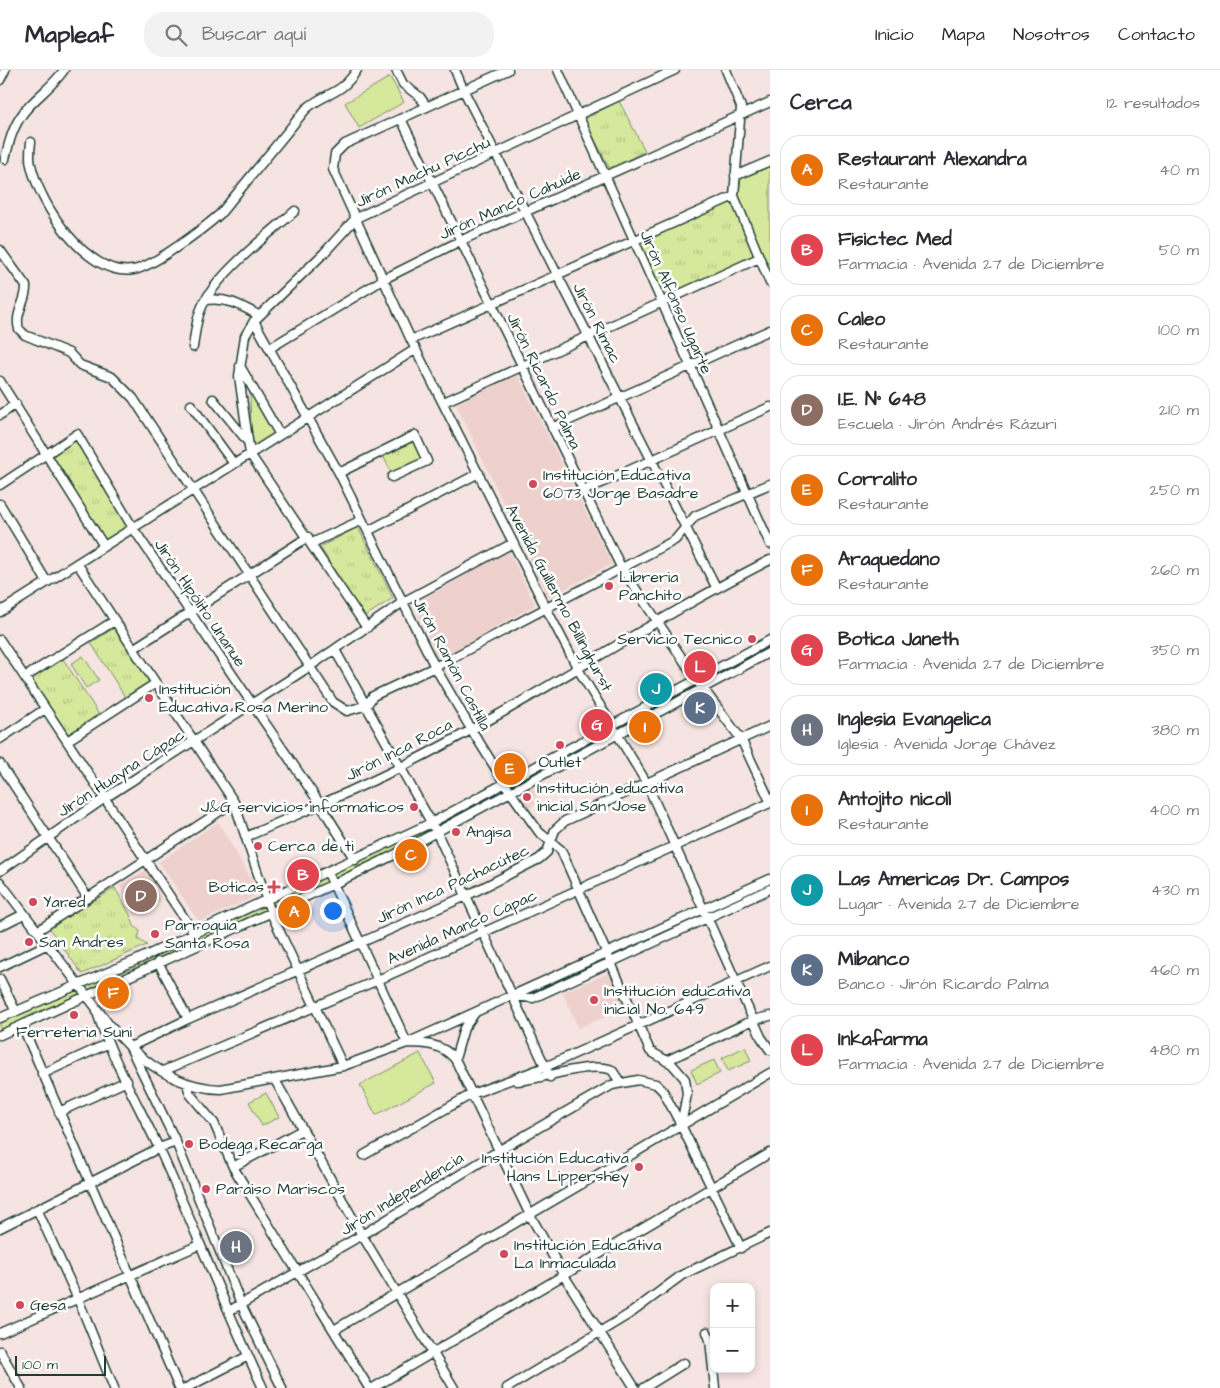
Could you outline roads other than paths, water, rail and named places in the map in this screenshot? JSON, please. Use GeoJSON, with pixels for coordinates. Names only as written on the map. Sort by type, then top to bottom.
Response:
{"type":"FeatureCollection","features":[{"type":"Feature","properties":{"kind":"street"},"geometry":{"type":"LineString","coordinates":[[0,80],[5,70]]}},
{"type":"Feature","properties":{"kind":"street"},"geometry":{"type":"LineString","coordinates":[[5,159],[16,124],[25,112],[51,88],[64,70]]}},
{"type":"Feature","properties":{"kind":"street"},"geometry":{"type":"LineString","coordinates":[[31,142],[31,165],[50,212],[91,258],[107,268],[135,270],[196,233],[214,218],[306,109],[315,101],[342,89],[357,70]]}},
{"type":"Feature","properties":{"kind":"street","name":"Jirón Rímac"},"geometry":{"type":"LineString","coordinates":[[455,70],[716,587]]}},
{"type":"Feature","properties":{"kind":"street","name":"Jirón Alfonso Ugarte"},"geometry":{"type":"LineString","coordinates":[[558,70],[770,544]]}},
{"type":"Feature","properties":{"kind":"street","name":"Jirón Machu Picchu"},"geometry":{"type":"LineString","coordinates":[[250,454],[239,376],[245,336],[256,318],[324,253],[356,218],[675,70]]}},
{"type":"Feature","properties":{"kind":"street"},"geometry":{"type":"LineString","coordinates":[[726,70],[739,98],[741,116],[734,196],[770,283]]}},
{"type":"Feature","properties":{"kind":"street"},"geometry":{"type":"LineString","coordinates":[[397,71],[403,84],[420,97],[427,107]]}},
{"type":"Feature","properties":{"kind":"street"},"geometry":{"type":"LineString","coordinates":[[401,119],[464,91],[502,71]]}},
{"type":"Feature","properties":{"kind":"street","name":"Jirón Manco Cahuide"},"geometry":{"type":"LineString","coordinates":[[270,348],[384,279],[460,241],[770,102]]}},
{"type":"Feature","properties":{"kind":"street","name":"Avenida Guillermo Billinghurst"},"geometry":{"type":"LineString","coordinates":[[401,119],[345,144],[335,154],[334,169],[411,340],[444,402],[546,608],[578,669],[646,782],[676,845],[753,1020],[770,1050]]}},
{"type":"Feature","properties":{"kind":"street","name":"Jirón Ricardo Palma"},"geometry":{"type":"LineString","coordinates":[[401,119],[490,304],[621,567],[696,679],[741,739],[770,802]]}},
{"type":"Feature","properties":{"kind":"street"},"geometry":{"type":"LineString","coordinates":[[735,176],[770,161]]}},
{"type":"Feature","properties":{"kind":"street"},"geometry":{"type":"LineString","coordinates":[[411,340],[734,196]]}},
{"type":"Feature","properties":{"kind":"street"},"geometry":{"type":"LineString","coordinates":[[193,347],[200,310],[206,300],[227,274],[296,211]]}},
{"type":"Feature","properties":{"kind":"street"},"geometry":{"type":"LineString","coordinates":[[0,250],[26,286],[27,292],[18,314],[19,329],[25,335],[69,353],[80,365],[112,377],[138,405],[309,667],[337,706],[347,711],[367,705],[373,696],[435,667],[674,540],[695,516],[770,484]]}},
{"type":"Feature","properties":{"kind":"street"},"geometry":{"type":"LineString","coordinates":[[444,402],[759,258]]}},
{"type":"Feature","properties":{"kind":"street"},"geometry":{"type":"LineString","coordinates":[[206,300],[218,298],[233,301],[256,318]]}},
{"type":"Feature","properties":{"kind":"street","name":"Jirón Ramón Castilla"},"geometry":{"type":"LineString","coordinates":[[256,318],[270,348],[339,473],[435,667],[470,729],[511,793],[539,832],[560,850],[608,952],[650,1051],[679,1070],[686,1087],[681,1124]]}},
{"type":"Feature","properties":{"kind":"street"},"geometry":{"type":"LineString","coordinates":[[552,428],[770,330]]}},
{"type":"Feature","properties":{"kind":"street"},"geometry":{"type":"LineString","coordinates":[[0,612],[416,349]]}},
{"type":"Feature","properties":{"kind":"street"},"geometry":{"type":"LineString","coordinates":[[240,366],[280,435]]}},
{"type":"Feature","properties":{"kind":"street"},"geometry":{"type":"LineString","coordinates":[[0,381],[104,546]]}},
{"type":"Feature","properties":{"kind":"street"},"geometry":{"type":"LineString","coordinates":[[213,399],[249,444]]}},
{"type":"Feature","properties":{"kind":"street"},"geometry":{"type":"LineString","coordinates":[[0,415],[16,404]]}},
{"type":"Feature","properties":{"kind":"street"},"geometry":{"type":"LineString","coordinates":[[191,405],[234,464]]}},
{"type":"Feature","properties":{"kind":"street"},"geometry":{"type":"LineString","coordinates":[[583,491],[770,407]]}},
{"type":"Feature","properties":{"kind":"street","name":"Jirón Hipólito Unanue"},"geometry":{"type":"LineString","coordinates":[[47,453],[76,434],[133,528],[320,804],[355,860]]}},
{"type":"Feature","properties":{"kind":"street"},"geometry":{"type":"LineString","coordinates":[[339,473],[415,435],[427,461],[392,477]]}},
{"type":"Feature","properties":{"kind":"street"},"geometry":{"type":"LineString","coordinates":[[0,485],[47,453]]}},
{"type":"Feature","properties":{"kind":"street"},"geometry":{"type":"LineString","coordinates":[[250,454],[368,628]]}},
{"type":"Feature","properties":{"kind":"street"},"geometry":{"type":"LineString","coordinates":[[368,531],[479,473]]}},
{"type":"Feature","properties":{"kind":"street"},"geometry":{"type":"LineString","coordinates":[[0,504],[47,582]]}},
{"type":"Feature","properties":{"kind":"street"},"geometry":{"type":"LineString","coordinates":[[133,649],[250,574],[310,540],[362,520]]}},
{"type":"Feature","properties":{"kind":"street","name":"Jirón Huayna Cápac"},"geometry":{"type":"LineString","coordinates":[[0,870],[105,798],[335,650],[403,602],[514,543]]}},
{"type":"Feature","properties":{"kind":"street","name":"Jirón Inca Roca"},"geometry":{"type":"LineString","coordinates":[[246,837],[401,768],[578,669],[716,587],[770,560]]}},
{"type":"Feature","properties":{"kind":"street"},"geometry":{"type":"LineString","coordinates":[[77,563],[196,741],[234,802],[271,913],[342,1066]]}},
{"type":"Feature","properties":{"kind":"street"},"geometry":{"type":"LineString","coordinates":[[25,678],[114,621]]}},
{"type":"Feature","properties":{"kind":"street"},"geometry":{"type":"LineString","coordinates":[[0,640],[194,932]]}},
{"type":"Feature","properties":{"kind":"street"},"geometry":{"type":"LineString","coordinates":[[0,1035],[334,884],[437,833],[511,793],[696,679],[770,640]]}},
{"type":"Feature","properties":{"kind":"street"},"geometry":{"type":"LineString","coordinates":[[335,650],[437,833],[550,1077]]}},
{"type":"Feature","properties":{"kind":"street"},"geometry":{"type":"LineString","coordinates":[[0,1018],[79,985],[328,873],[770,652]]}},
{"type":"Feature","properties":{"kind":"street"},"geometry":{"type":"LineString","coordinates":[[67,741],[156,683]]}},
{"type":"Feature","properties":{"kind":"street"},"geometry":{"type":"LineString","coordinates":[[0,740],[45,709]]}},
{"type":"Feature","properties":{"kind":"street","name":"Jirón Inca Pachacútec"},"geometry":{"type":"LineString","coordinates":[[130,1046],[466,896],[539,859],[547,852],[555,830],[562,823],[646,782],[770,726]]}},
{"type":"Feature","properties":{"kind":"street"},"geometry":{"type":"LineString","coordinates":[[0,764],[50,836],[88,898]]}},
{"type":"Feature","properties":{"kind":"street"},"geometry":{"type":"LineString","coordinates":[[37,931],[234,802]]}},
{"type":"Feature","properties":{"kind":"street","name":"Avenida Manco Cápac"},"geometry":{"type":"LineString","coordinates":[[163,1072],[378,980],[770,802]]}},
{"type":"Feature","properties":{"kind":"street"},"geometry":{"type":"LineString","coordinates":[[386,845],[392,856]]}},
{"type":"Feature","properties":{"kind":"street"},"geometry":{"type":"LineString","coordinates":[[328,873],[407,1043]]}},
{"type":"Feature","properties":{"kind":"street"},"geometry":{"type":"LineString","coordinates":[[0,882],[110,1026],[130,1046],[163,1072],[187,1084],[221,1089],[342,1066],[407,1043],[770,879]]}},
{"type":"Feature","properties":{"kind":"street"},"geometry":{"type":"LineString","coordinates":[[512,996],[533,998],[770,889]]}},
{"type":"Feature","properties":{"kind":"street"},"geometry":{"type":"LineString","coordinates":[[0,926],[24,914]]}},
{"type":"Feature","properties":{"kind":"street"},"geometry":{"type":"LineString","coordinates":[[0,967],[48,944]]}},
{"type":"Feature","properties":{"kind":"street"},"geometry":{"type":"LineString","coordinates":[[158,962],[188,1019]]}},
{"type":"Feature","properties":{"kind":"street"},"geometry":{"type":"LineString","coordinates":[[364,1155],[472,1094],[545,1067],[770,966]]}},
{"type":"Feature","properties":{"kind":"street"},"geometry":{"type":"LineString","coordinates":[[0,979],[16,1012]]}},
{"type":"Feature","properties":{"kind":"street"},"geometry":{"type":"LineString","coordinates":[[94,1005],[107,1044],[159,1148],[199,1245],[263,1388]]}},
{"type":"Feature","properties":{"kind":"street"},"geometry":{"type":"LineString","coordinates":[[454,1059],[464,1028],[476,1012]]}},
{"type":"Feature","properties":{"kind":"street"},"geometry":{"type":"LineString","coordinates":[[666,1061],[753,1020],[770,1016]]}},
{"type":"Feature","properties":{"kind":"street"},"geometry":{"type":"LineString","coordinates":[[22,1025],[178,1388]]}},
{"type":"Feature","properties":{"kind":"street"},"geometry":{"type":"LineString","coordinates":[[407,1043],[436,1045],[448,1051],[454,1059],[500,1150],[529,1213],[564,1274],[635,1388]]}},
{"type":"Feature","properties":{"kind":"street"},"geometry":{"type":"LineString","coordinates":[[42,1074],[107,1044]]}},
{"type":"Feature","properties":{"kind":"street"},"geometry":{"type":"LineString","coordinates":[[130,1046],[176,1142],[241,1304],[282,1388]]}},
{"type":"Feature","properties":{"kind":"street"},"geometry":{"type":"LineString","coordinates":[[334,1330],[529,1213],[768,1074],[770,1064]]}},
{"type":"Feature","properties":{"kind":"street"},"geometry":{"type":"LineString","coordinates":[[508,1082],[550,1077],[591,1066],[605,1067],[617,1074],[620,1082]]}},
{"type":"Feature","properties":{"kind":"street"},"geometry":{"type":"LineString","coordinates":[[275,1080],[362,1235],[454,1388]]}},
{"type":"Feature","properties":{"kind":"street","name":"Jirón Independencia"},"geometry":{"type":"LineString","coordinates":[[229,1311],[362,1235],[605,1088],[620,1082],[638,1080],[656,1084],[663,1091],[681,1124]]}},
{"type":"Feature","properties":{"kind":"street"},"geometry":{"type":"LineString","coordinates":[[59,1112],[127,1081]]}},
{"type":"Feature","properties":{"kind":"street"},"geometry":{"type":"LineString","coordinates":[[187,1084],[190,1094],[214,1123],[233,1167],[369,1388]]}},
{"type":"Feature","properties":{"kind":"street"},"geometry":{"type":"LineString","coordinates":[[681,1124],[741,1248]]}},
{"type":"Feature","properties":{"kind":"street"},"geometry":{"type":"LineString","coordinates":[[233,1167],[302,1130]]}},
{"type":"Feature","properties":{"kind":"street"},"geometry":{"type":"LineString","coordinates":[[0,1228],[159,1148],[176,1142]]}},
{"type":"Feature","properties":{"kind":"street"},"geometry":{"type":"LineString","coordinates":[[373,1388],[770,1153]]}},
{"type":"Feature","properties":{"kind":"street"},"geometry":{"type":"LineString","coordinates":[[37,1209],[78,1299],[114,1388]]}},
{"type":"Feature","properties":{"kind":"street"},"geometry":{"type":"LineString","coordinates":[[507,1388],[642,1306],[675,1280],[770,1233]]}},
{"type":"Feature","properties":{"kind":"street"},"geometry":{"type":"LineString","coordinates":[[0,1334],[199,1245]]}},
{"type":"Feature","properties":{"kind":"street"},"geometry":{"type":"LineString","coordinates":[[707,1332],[710,1340],[715,1388]]}},
{"type":"Feature","properties":{"kind":"street"},"geometry":{"type":"LineString","coordinates":[[0,1351],[22,1388]]}},
{"type":"Feature","properties":{"kind":"street"},"geometry":{"type":"LineString","coordinates":[[186,1388],[248,1356]]}},
{"type":"Feature","properties":{"kind":"street"},"geometry":{"type":"LineString","coordinates":[[644,1388],[684,1363]]}},
{"type":"Feature","properties":{"kind":"place","name":"Institución Educativa 6073 Jorge Basadre"},"geometry":{"type":"Point","coordinates":[533,484]}},
{"type":"Feature","properties":{"kind":"place","name":"Libreria Panchito"},"geometry":{"type":"Point","coordinates":[609,586]}},
{"type":"Feature","properties":{"kind":"place","name":"Servicio Tecnico"},"geometry":{"type":"Point","coordinates":[752,639]}},
{"type":"Feature","properties":{"kind":"place","name":"Inkafarma"},"geometry":{"type":"Point","coordinates":[700,667]}},
{"type":"Feature","properties":{"kind":"place","name":"Las Americas Dr. Campos"},"geometry":{"type":"Point","coordinates":[656,689]}},
{"type":"Feature","properties":{"kind":"place","name":"Institución Educativa Rosa Merino"},"geometry":{"type":"Point","coordinates":[149,698]}},
{"type":"Feature","properties":{"kind":"place","name":"Mibanco"},"geometry":{"type":"Point","coordinates":[700,708]}},
{"type":"Feature","properties":{"kind":"place","name":"Botica Janeth"},"geometry":{"type":"Point","coordinates":[597,725]}},
{"type":"Feature","properties":{"kind":"place","name":"Antojito nicoll"},"geometry":{"type":"Point","coordinates":[645,727]}},
{"type":"Feature","properties":{"kind":"place","name":"Outlet"},"geometry":{"type":"Point","coordinates":[560,745]}},
{"type":"Feature","properties":{"kind":"place","name":"Corralito"},"geometry":{"type":"Point","coordinates":[510,769]}},
{"type":"Feature","properties":{"kind":"place","name":"Institución educativa inicial San Jose"},"geometry":{"type":"Point","coordinates":[527,797]}},
{"type":"Feature","properties":{"kind":"place","name":"J&G servicios informaticos"},"geometry":{"type":"Point","coordinates":[414,807]}},
{"type":"Feature","properties":{"kind":"place","name":"Angisa"},"geometry":{"type":"Point","coordinates":[456,832]}},
{"type":"Feature","properties":{"kind":"place","name":"Cerca de ti"},"geometry":{"type":"Point","coordinates":[258,846]}},
{"type":"Feature","properties":{"kind":"place","name":"Caleo"},"geometry":{"type":"Point","coordinates":[411,855]}},
{"type":"Feature","properties":{"kind":"place","name":"Fisictec Med"},"geometry":{"type":"Point","coordinates":[303,875]}},
{"type":"Feature","properties":{"kind":"place","name":"Boticas"},"geometry":{"type":"Point","coordinates":[274,887]}},
{"type":"Feature","properties":{"kind":"place","name":"I.E. N° 648"},"geometry":{"type":"Point","coordinates":[141,896]}},
{"type":"Feature","properties":{"kind":"place","name":"Yared"},"geometry":{"type":"Point","coordinates":[33,902]}},
{"type":"Feature","properties":{"kind":"place","name":"Restaurant Alexandra"},"geometry":{"type":"Point","coordinates":[294,912]}},
{"type":"Feature","properties":{"kind":"place","name":"Parroquia Santa Rosa"},"geometry":{"type":"Point","coordinates":[155,934]}},
{"type":"Feature","properties":{"kind":"place","name":"San Andres"},"geometry":{"type":"Point","coordinates":[29,942]}},
{"type":"Feature","properties":{"kind":"place","name":"Araquedano"},"geometry":{"type":"Point","coordinates":[113,993]}},
{"type":"Feature","properties":{"kind":"place","name":"Institución educativa inicial No. 649"},"geometry":{"type":"Point","coordinates":[594,1000]}},
{"type":"Feature","properties":{"kind":"place","name":"Ferreteria Suni"},"geometry":{"type":"Point","coordinates":[74,1015]}},
{"type":"Feature","properties":{"kind":"place","name":"Bodega Recarga"},"geometry":{"type":"Point","coordinates":[189,1144]}},
{"type":"Feature","properties":{"kind":"place","name":"Institución Educativa Hans Lippershey"},"geometry":{"type":"Point","coordinates":[639,1167]}},
{"type":"Feature","properties":{"kind":"place","name":"Paraiso Mariscos"},"geometry":{"type":"Point","coordinates":[206,1189]}},
{"type":"Feature","properties":{"kind":"place","name":"Inglesia Evangelica"},"geometry":{"type":"Point","coordinates":[236,1247]}},
{"type":"Feature","properties":{"kind":"place","name":"Institución Educativa La Inmaculada"},"geometry":{"type":"Point","coordinates":[504,1254]}},
{"type":"Feature","properties":{"kind":"place","name":"Gesa"},"geometry":{"type":"Point","coordinates":[20,1305]}}]}
